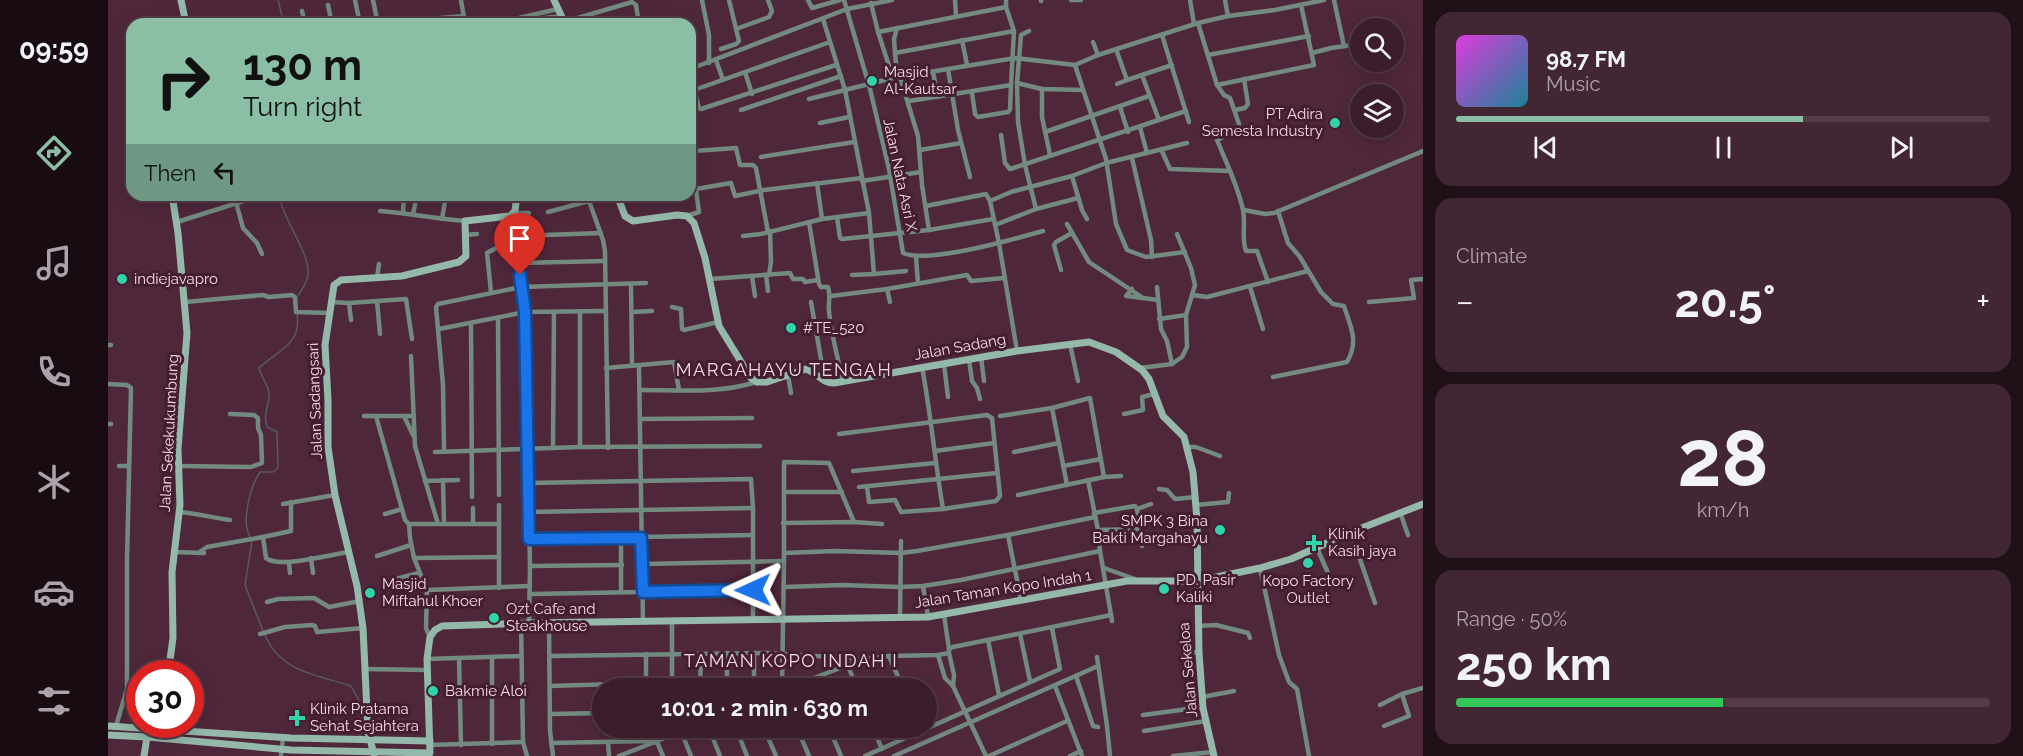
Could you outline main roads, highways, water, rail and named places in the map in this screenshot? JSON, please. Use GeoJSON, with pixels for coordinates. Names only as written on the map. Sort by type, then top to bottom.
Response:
{"type":"FeatureCollection","features":[{"type":"Feature","properties":{"kind":"waterway"},"geometry":{"type":"LineString","coordinates":[[278,0],[282,18]]}},
{"type":"Feature","properties":{"kind":"waterway"},"geometry":{"type":"LineString","coordinates":[[263,201],[277,201]]}},
{"type":"Feature","properties":{"kind":"waterway"},"geometry":{"type":"LineString","coordinates":[[277,201],[281,203],[308,267],[307,278],[298,296]]}},
{"type":"Feature","properties":{"kind":"waterway"},"geometry":{"type":"LineString","coordinates":[[250,537],[246,523],[253,486],[260,472],[273,472],[278,468],[277,432],[267,427],[265,417],[269,392],[259,368],[292,340],[298,325],[297,315]]}},
{"type":"Feature","properties":{"kind":"waterway"},"geometry":{"type":"LineString","coordinates":[[252,541],[245,585],[263,631]]}},
{"type":"Feature","properties":{"kind":"waterway"},"geometry":{"type":"LineString","coordinates":[[265,635],[280,657],[290,664],[313,675],[351,686],[359,700],[360,736]]}},
{"type":"Feature","properties":{"kind":"place","name":"Masjid Al-Kautsar"},"geometry":{"type":"Point","coordinates":[872,81]}},
{"type":"Feature","properties":{"kind":"place","name":"PT Adira Semesta Industry"},"geometry":{"type":"Point","coordinates":[1335,123]}},
{"type":"Feature","properties":{"kind":"place","name":"indiejavapro"},"geometry":{"type":"Point","coordinates":[122,279]}},
{"type":"Feature","properties":{"kind":"place","name":"#TE_520"},"geometry":{"type":"Point","coordinates":[791,328]}},
{"type":"Feature","properties":{"kind":"place","name":"SMPK 3 Bina Bakti Margahayu"},"geometry":{"type":"Point","coordinates":[1220,530]}},
{"type":"Feature","properties":{"kind":"place","name":"Klinik Kasih jaya"},"geometry":{"type":"Point","coordinates":[1314,543]}},
{"type":"Feature","properties":{"kind":"place","name":"Kopo Factory Outlet"},"geometry":{"type":"Point","coordinates":[1308,563]}},
{"type":"Feature","properties":{"kind":"place","name":"PD. Pasir Kaliki"},"geometry":{"type":"Point","coordinates":[1164,589]}},
{"type":"Feature","properties":{"kind":"place","name":"Masjid Miftahul Khoer"},"geometry":{"type":"Point","coordinates":[370,593]}},
{"type":"Feature","properties":{"kind":"place","name":"Ozt Cafe and Steakhouse"},"geometry":{"type":"Point","coordinates":[494,618]}},
{"type":"Feature","properties":{"kind":"place","name":"Bakmie Aloi"},"geometry":{"type":"Point","coordinates":[433,691]}},
{"type":"Feature","properties":{"kind":"place","name":"Klinik Pratama Sehat Sejahtera"},"geometry":{"type":"Point","coordinates":[297,718]}},
{"type":"Feature","properties":{"kind":"district","name":"MARGAHAYU TENGAH"},"geometry":{"type":"Point","coordinates":[784,369]}},
{"type":"Feature","properties":{"kind":"district","name":"TAMAN KOPO INDAH I"},"geometry":{"type":"Point","coordinates":[791,660]}}]}
